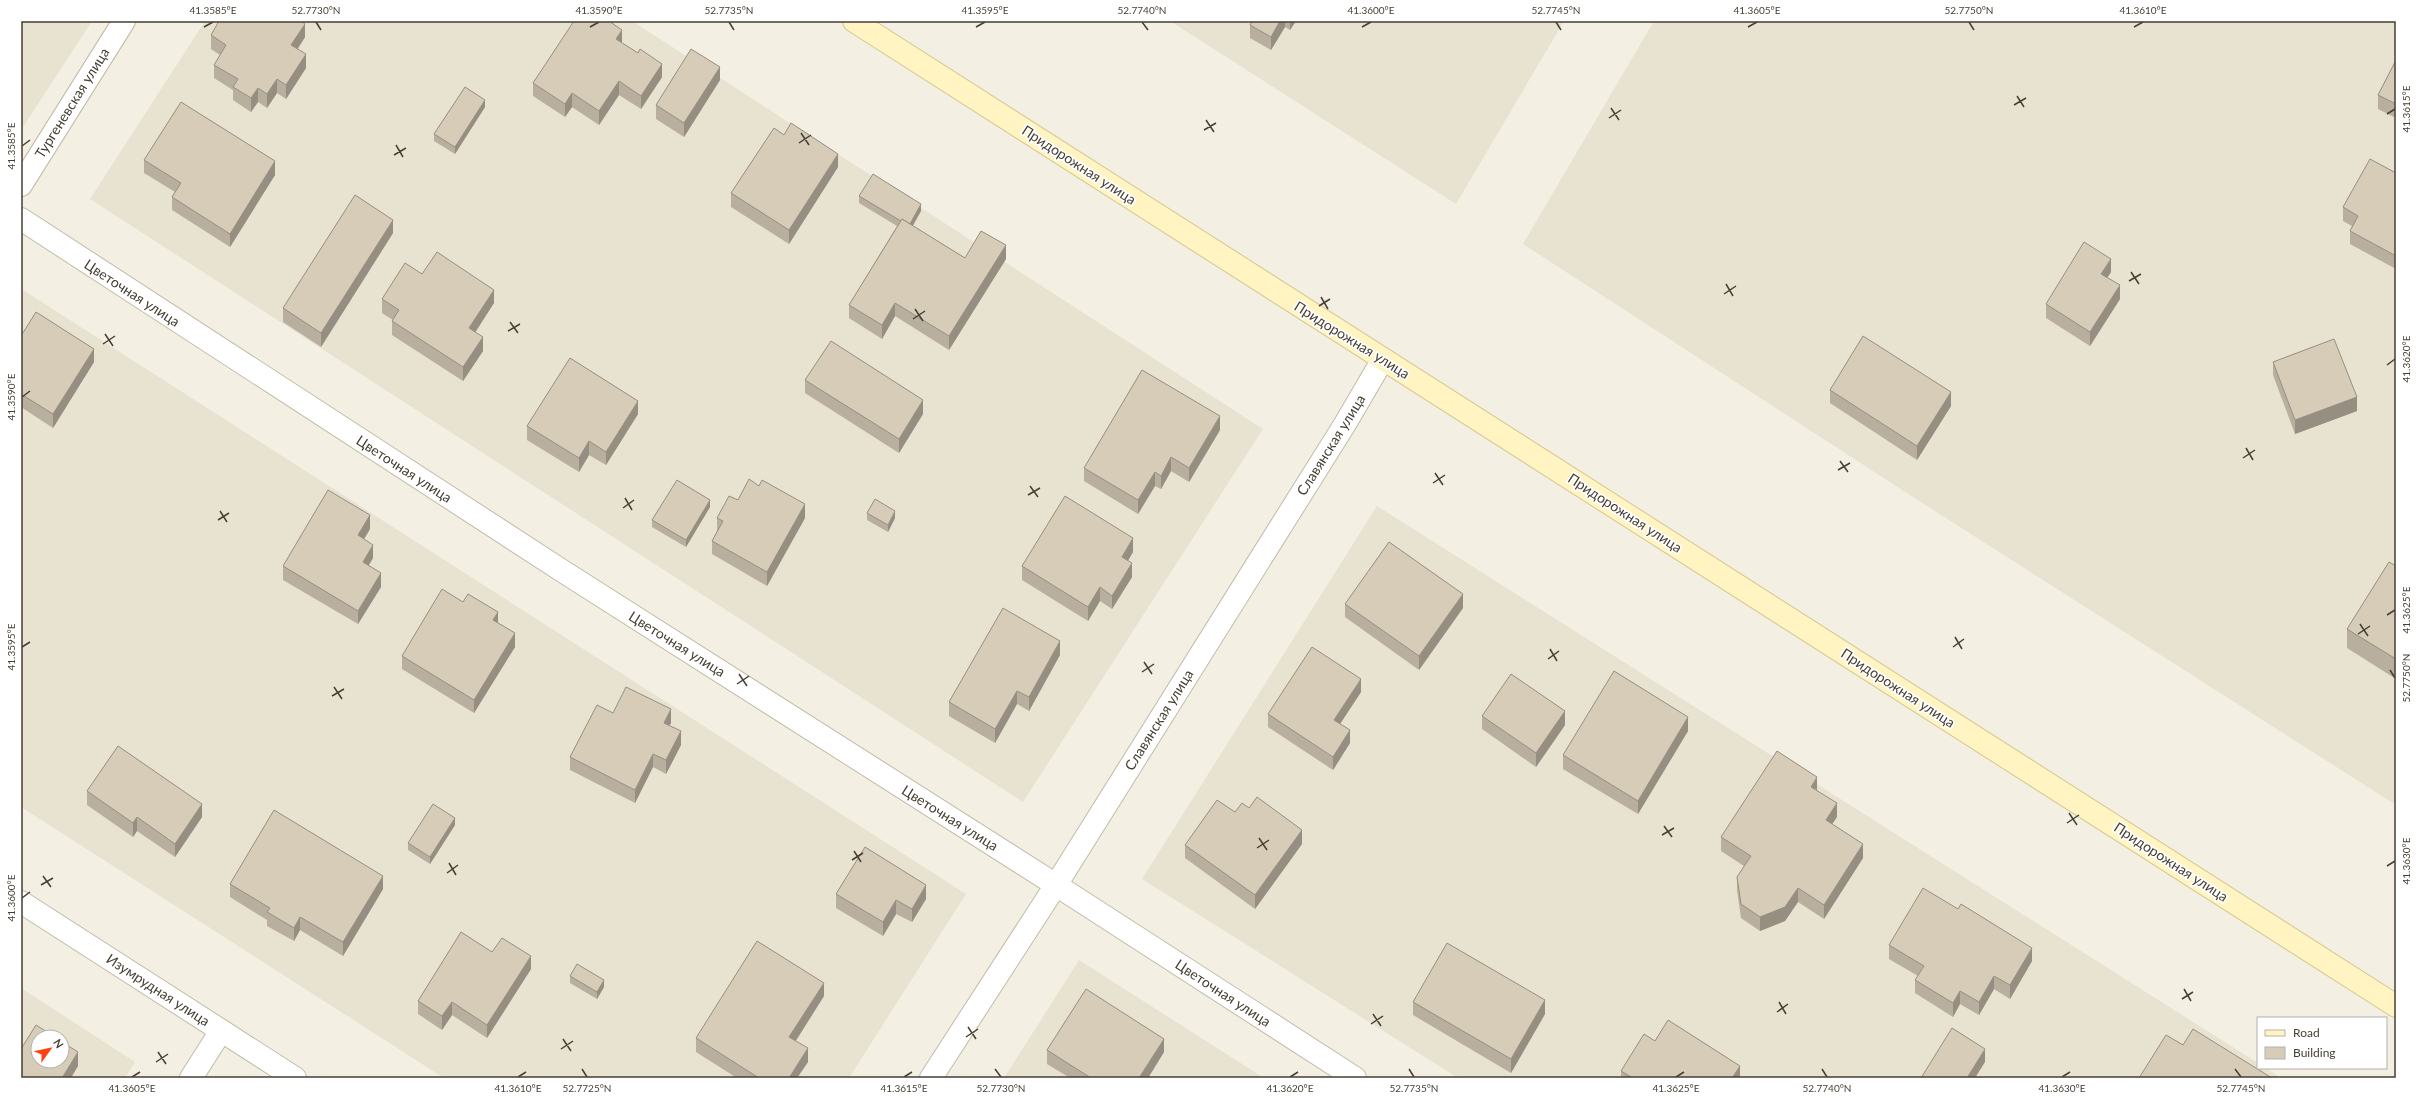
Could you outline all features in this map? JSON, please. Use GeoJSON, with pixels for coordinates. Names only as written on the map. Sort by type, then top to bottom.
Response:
{"type":"FeatureCollection","features":[{"type":"Feature","properties":{"kind":"street","name":"Тургеневская улица"},"geometry":{"type":"LineString","coordinates":[[21,186],[124,21]]}},
{"type":"Feature","properties":{"kind":"street","name":"Придорожная улица"},"geometry":{"type":"LineString","coordinates":[[854,21],[2396,1006]]}},
{"type":"Feature","properties":{"kind":"street","name":"Цветочная улица"},"geometry":{"type":"LineString","coordinates":[[21,220],[557,568],[1056,885],[1355,1078]]}},
{"type":"Feature","properties":{"kind":"street","name":"Славянская улица"},"geometry":{"type":"LineString","coordinates":[[931,1078],[1056,885],[1345,424],[1383,360]]}},
{"type":"Feature","properties":{"kind":"street","name":"Изумрудная улица"},"geometry":{"type":"LineString","coordinates":[[21,902],[295,1078]]}},
{"type":"Feature","properties":{"kind":"street"},"geometry":{"type":"LineString","coordinates":[[191,1078],[221,1031]]}},
{"type":"Feature","properties":{"kind":"shaded area"},"geometry":{"type":"Polygon","coordinates":[[[21,21],[92,21],[21,130],[21,21]]]}},
{"type":"Feature","properties":{"kind":"shaded area"},"geometry":{"type":"Polygon","coordinates":[[[205,21],[632,21],[1263,429],[1023,802],[90,199],[205,21]]]}},
{"type":"Feature","properties":{"kind":"shaded area"},"geometry":{"type":"Polygon","coordinates":[[[1170,21],[1564,21],[1456,204],[1170,21]]]}},
{"type":"Feature","properties":{"kind":"shaded area"},"geometry":{"type":"Polygon","coordinates":[[[1654,21],[2396,21],[2396,805],[1916,499],[1523,244],[1654,21]]]}},
{"type":"Feature","properties":{"kind":"shaded area"},"geometry":{"type":"Polygon","coordinates":[[[23,290],[966,894],[849,1078],[444,1078],[21,807],[21,293],[23,290]]]}},
{"type":"Feature","properties":{"kind":"shaded area"},"geometry":{"type":"Polygon","coordinates":[[[1377,506],[2257,1062],[2257,1069],[2268,1069],[2281,1078],[1458,1078],[1142,879],[1377,506]]]}},
{"type":"Feature","properties":{"kind":"shaded area"},"geometry":{"type":"Polygon","coordinates":[[[1079,960],[1264,1078],[1004,1078],[1079,960]]]}},
{"type":"Feature","properties":{"kind":"shaded area"},"geometry":{"type":"Polygon","coordinates":[[[21,988],[135,1062],[125,1078],[21,1078],[21,988]]]}},
{"type":"Feature","properties":{"kind":"building"},"geometry":{"type":"Polygon","coordinates":[[[219,21],[301,21],[305,24],[291,45],[306,54],[286,85],[277,79],[267,94],[258,88],[251,98],[233,87],[238,79],[214,65],[226,45],[211,35],[219,21]]]}},
{"type":"Feature","properties":{"kind":"building"},"geometry":{"type":"Polygon","coordinates":[[[574,21],[609,21],[622,30],[616,39],[638,53],[640,49],[662,64],[641,96],[619,81],[599,111],[572,93],[565,104],[533,83],[574,21]]]}},
{"type":"Feature","properties":{"kind":"building"},"geometry":{"type":"Polygon","coordinates":[[[1252,21],[1280,21],[1271,37],[1250,25],[1252,21]]]}},
{"type":"Feature","properties":{"kind":"building"},"geometry":{"type":"Polygon","coordinates":[[[691,49],[720,67],[684,123],[656,105],[691,49]]]}},
{"type":"Feature","properties":{"kind":"building"},"geometry":{"type":"Polygon","coordinates":[[[2396,60],[2396,104],[2378,95],[2396,60]]]}},
{"type":"Feature","properties":{"kind":"building"},"geometry":{"type":"Polygon","coordinates":[[[465,87],[485,100],[455,147],[434,134],[465,87]]]}},
{"type":"Feature","properties":{"kind":"building"},"geometry":{"type":"Polygon","coordinates":[[[181,102],[275,161],[230,234],[172,197],[181,183],[144,160],[181,102]]]}},
{"type":"Feature","properties":{"kind":"building"},"geometry":{"type":"Polygon","coordinates":[[[791,123],[838,154],[789,230],[731,193],[774,128],[784,135],[791,123]]]}},
{"type":"Feature","properties":{"kind":"building"},"geometry":{"type":"Polygon","coordinates":[[[2370,159],[2396,173],[2396,256],[2350,231],[2358,216],[2343,207],[2370,159]]]}},
{"type":"Feature","properties":{"kind":"building"},"geometry":{"type":"Polygon","coordinates":[[[873,174],[921,204],[910,224],[902,219],[901,221],[859,196],[873,174]]]}},
{"type":"Feature","properties":{"kind":"building"},"geometry":{"type":"Polygon","coordinates":[[[355,195],[393,220],[321,333],[283,308],[355,195]]]}},
{"type":"Feature","properties":{"kind":"building"},"geometry":{"type":"Polygon","coordinates":[[[902,219],[965,258],[981,231],[1006,245],[949,336],[895,303],[882,325],[849,305],[902,219]]]}},
{"type":"Feature","properties":{"kind":"building"},"geometry":{"type":"Polygon","coordinates":[[[2084,242],[2111,259],[2101,274],[2120,285],[2090,332],[2046,304],[2084,242]]]}},
{"type":"Feature","properties":{"kind":"building"},"geometry":{"type":"Polygon","coordinates":[[[437,252],[494,290],[469,328],[483,337],[463,367],[392,321],[399,310],[382,299],[405,263],[422,274],[437,252]]]}},
{"type":"Feature","properties":{"kind":"building"},"geometry":{"type":"Polygon","coordinates":[[[36,312],[94,349],[53,414],[21,394],[21,336],[36,312]]]}},
{"type":"Feature","properties":{"kind":"building"},"geometry":{"type":"Polygon","coordinates":[[[1863,336],[1951,392],[1917,446],[1830,390],[1863,336]]]}},
{"type":"Feature","properties":{"kind":"building"},"geometry":{"type":"Polygon","coordinates":[[[2334,339],[2357,397],[2295,420],[2273,362],[2334,339]]]}},
{"type":"Feature","properties":{"kind":"building"},"geometry":{"type":"Polygon","coordinates":[[[831,341],[923,400],[899,439],[805,380],[831,341]]]}},
{"type":"Feature","properties":{"kind":"building"},"geometry":{"type":"Polygon","coordinates":[[[570,358],[638,401],[606,452],[589,441],[579,458],[527,426],[570,358]]]}},
{"type":"Feature","properties":{"kind":"building"},"geometry":{"type":"Polygon","coordinates":[[[1142,370],[1220,416],[1189,468],[1171,457],[1161,476],[1155,472],[1138,500],[1084,468],[1142,370]]]}},
{"type":"Feature","properties":{"kind":"building"},"geometry":{"type":"Polygon","coordinates":[[[749,479],[759,486],[762,480],[805,504],[767,572],[712,541],[723,521],[717,518],[729,496],[738,500],[749,479]]]}},
{"type":"Feature","properties":{"kind":"building"},"geometry":{"type":"Polygon","coordinates":[[[677,480],[710,500],[686,540],[652,520],[677,480]]]}},
{"type":"Feature","properties":{"kind":"building"},"geometry":{"type":"Polygon","coordinates":[[[328,490],[370,515],[358,535],[373,545],[363,562],[381,573],[358,611],[283,566],[328,490]]]}},
{"type":"Feature","properties":{"kind":"building"},"geometry":{"type":"Polygon","coordinates":[[[1065,496],[1133,538],[1122,557],[1132,563],[1112,596],[1100,587],[1088,607],[1022,566],[1065,496]]]}},
{"type":"Feature","properties":{"kind":"building"},"geometry":{"type":"Polygon","coordinates":[[[875,499],[895,511],[888,525],[867,513],[875,499]]]}},
{"type":"Feature","properties":{"kind":"building"},"geometry":{"type":"Polygon","coordinates":[[[1389,542],[1463,594],[1419,656],[1345,604],[1389,542]]]}},
{"type":"Feature","properties":{"kind":"building"},"geometry":{"type":"Polygon","coordinates":[[[2389,562],[2396,566],[2396,659],[2347,629],[2389,562]]]}},
{"type":"Feature","properties":{"kind":"building"},"geometry":{"type":"Polygon","coordinates":[[[442,589],[463,602],[468,594],[498,612],[493,620],[515,633],[474,700],[402,656],[442,589]]]}},
{"type":"Feature","properties":{"kind":"building"},"geometry":{"type":"Polygon","coordinates":[[[1003,608],[1060,641],[1029,697],[1017,691],[995,729],[949,702],[1003,608]]]}},
{"type":"Feature","properties":{"kind":"building"},"geometry":{"type":"Polygon","coordinates":[[[1312,647],[1361,679],[1334,720],[1350,730],[1333,757],[1268,714],[1312,647]]]}},
{"type":"Feature","properties":{"kind":"building"},"geometry":{"type":"Polygon","coordinates":[[[1614,671],[1688,717],[1638,801],[1563,755],[1614,671]]]}},
{"type":"Feature","properties":{"kind":"building"},"geometry":{"type":"Polygon","coordinates":[[[1511,674],[1565,711],[1536,753],[1482,716],[1511,674]]]}},
{"type":"Feature","properties":{"kind":"building"},"geometry":{"type":"Polygon","coordinates":[[[626,687],[671,709],[664,723],[681,731],[666,760],[653,754],[635,790],[570,757],[597,705],[613,713],[626,687]]]}},
{"type":"Feature","properties":{"kind":"building"},"geometry":{"type":"Polygon","coordinates":[[[118,746],[202,804],[175,844],[137,817],[133,823],[87,791],[118,746]]]}},
{"type":"Feature","properties":{"kind":"building"},"geometry":{"type":"Polygon","coordinates":[[[1777,751],[1817,777],[1811,787],[1837,803],[1826,820],[1863,844],[1824,905],[1798,888],[1785,907],[1760,917],[1741,904],[1737,877],[1751,856],[1721,837],[1777,751]]]}},
{"type":"Feature","properties":{"kind":"building"},"geometry":{"type":"Polygon","coordinates":[[[1257,797],[1302,830],[1255,895],[1185,845],[1217,800],[1235,812],[1242,803],[1249,808],[1257,797]]]}},
{"type":"Feature","properties":{"kind":"building"},"geometry":{"type":"Polygon","coordinates":[[[433,804],[455,818],[430,857],[408,843],[433,804]]]}},
{"type":"Feature","properties":{"kind":"building"},"geometry":{"type":"Polygon","coordinates":[[[274,810],[383,876],[343,942],[300,917],[294,928],[267,912],[270,908],[230,884],[274,810]]]}},
{"type":"Feature","properties":{"kind":"building"},"geometry":{"type":"Polygon","coordinates":[[[865,847],[926,885],[912,909],[896,900],[883,922],[836,894],[865,847]]]}},
{"type":"Feature","properties":{"kind":"building"},"geometry":{"type":"Polygon","coordinates":[[[1923,888],[1958,909],[1961,904],[2032,948],[2010,985],[1994,976],[1979,1002],[1960,991],[1953,1003],[1915,980],[1924,966],[1889,945],[1923,888]]]}},
{"type":"Feature","properties":{"kind":"building"},"geometry":{"type":"Polygon","coordinates":[[[461,932],[492,952],[502,938],[531,956],[487,1025],[452,1002],[442,1016],[418,1001],[461,932]]]}},
{"type":"Feature","properties":{"kind":"building"},"geometry":{"type":"Polygon","coordinates":[[[757,941],[824,983],[789,1037],[808,1048],[789,1078],[759,1078],[696,1038],[757,941]]]}},
{"type":"Feature","properties":{"kind":"building"},"geometry":{"type":"Polygon","coordinates":[[[1447,943],[1545,1000],[1511,1059],[1413,1002],[1447,943]]]}},
{"type":"Feature","properties":{"kind":"building"},"geometry":{"type":"Polygon","coordinates":[[[577,964],[604,980],[597,992],[570,976],[577,964]]]}},
{"type":"Feature","properties":{"kind":"building"},"geometry":{"type":"Polygon","coordinates":[[[1086,989],[1164,1039],[1139,1078],[1091,1078],[1047,1050],[1086,989]]]}},
{"type":"Feature","properties":{"kind":"building"},"geometry":{"type":"Polygon","coordinates":[[[1668,1020],[1740,1066],[1732,1078],[1631,1078],[1621,1071],[1644,1034],[1655,1041],[1668,1020]]]}},
{"type":"Feature","properties":{"kind":"building"},"geometry":{"type":"Polygon","coordinates":[[[36,1025],[42,1029],[34,1029],[36,1025]]]}},
{"type":"Feature","properties":{"kind":"building"},"geometry":{"type":"Polygon","coordinates":[[[1952,1028],[1985,1049],[1967,1078],[1921,1078],[1952,1028]]]}},
{"type":"Feature","properties":{"kind":"building"},"geometry":{"type":"Polygon","coordinates":[[[2193,1029],[2272,1078],[2139,1078],[2166,1035],[2183,1045],[2193,1029]]]}},
{"type":"Feature","properties":{"kind":"building"},"geometry":{"type":"Polygon","coordinates":[[[30,1035],[30,1069],[68,1069],[62,1078],[21,1078],[21,1049],[30,1035]]]}},
{"type":"Feature","properties":{"kind":"building"},"geometry":{"type":"Polygon","coordinates":[[[70,1047],[78,1052],[70,1065],[70,1047]]]}}]}
